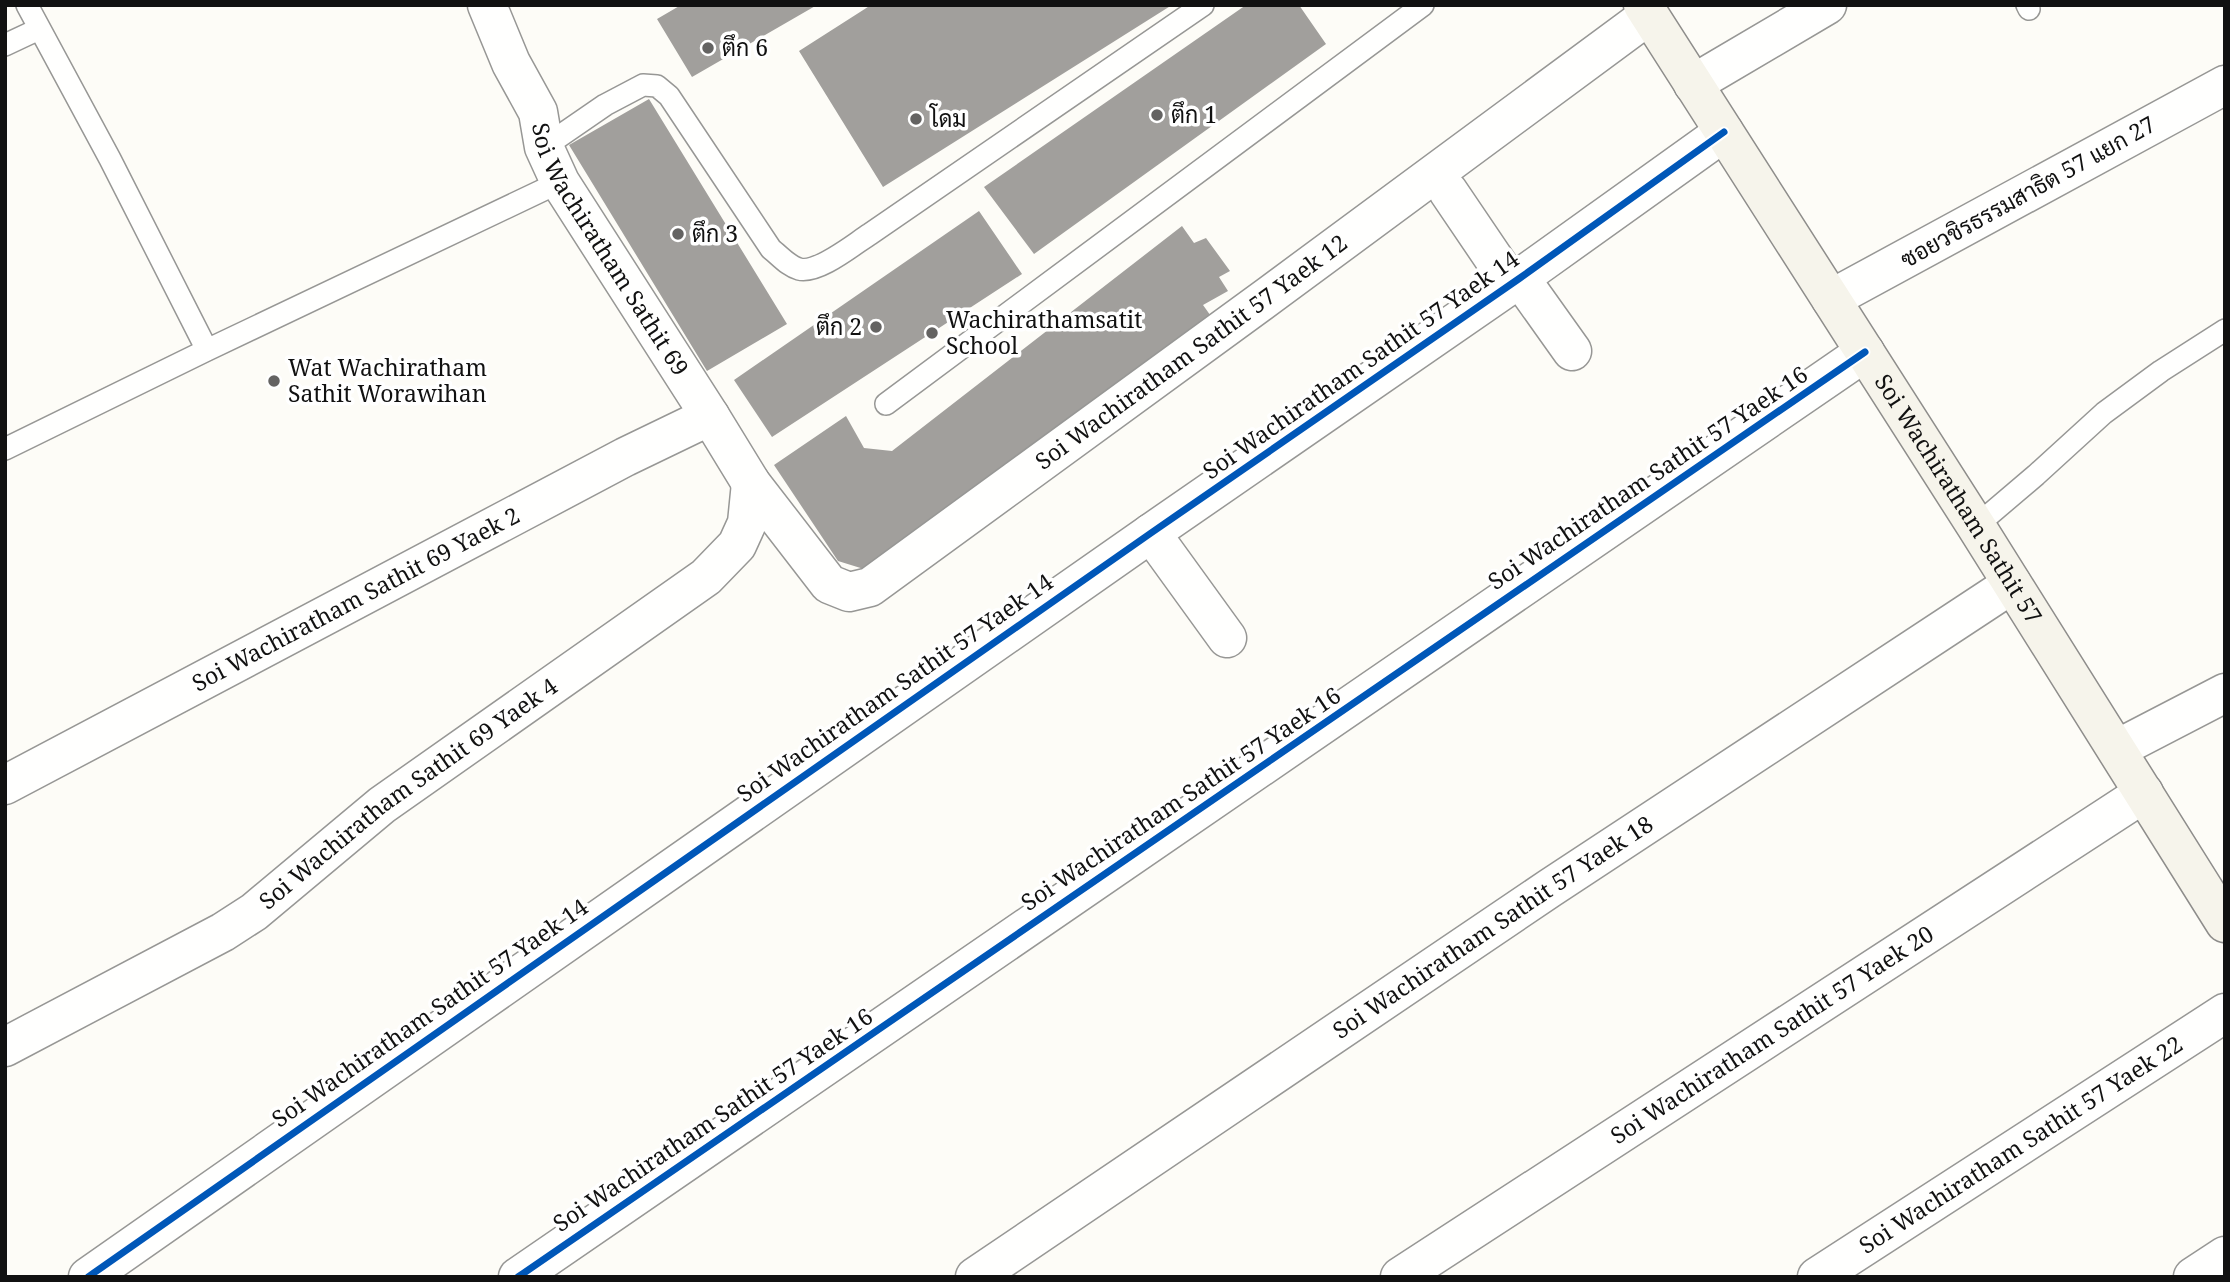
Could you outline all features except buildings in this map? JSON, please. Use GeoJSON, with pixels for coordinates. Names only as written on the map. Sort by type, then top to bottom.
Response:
{"type":"FeatureCollection","features":[{"type":"Feature","properties":{"kind":"street","name":"Soi Wachiratham Sathit 69"},"geometry":{"type":"LineString","coordinates":[[487,5],[511,63],[538,112],[544,148],[560,182],[751,483]]}},
{"type":"Feature","properties":{"kind":"street"},"geometry":{"type":"LineString","coordinates":[[1693,84],[1826,5]]}},
{"type":"Feature","properties":{"kind":"street","name":"Soi Wachiratham Sathit 57"},"geometry":{"type":"LineString","coordinates":[[1646,10],[1976,526],[2225,923]]}},
{"type":"Feature","properties":{"kind":"street","name":"Soi Wachiratham Sathit 57 Yaek 12"},"geometry":{"type":"LineString","coordinates":[[751,483],[829,584],[849,592],[870,587],[1270,295],[1646,10]]}},
{"type":"Feature","properties":{"kind":"street","name":"ซอยวชิรธรรมสาธิต 57 แยก 27"},"geometry":{"type":"LineString","coordinates":[[1831,299],[2225,85]]}},
{"type":"Feature","properties":{"kind":"street","name":"Soi Wachiratham Sathit 57 Yaek 14"},"geometry":{"type":"LineString","coordinates":[[88,1277],[1151,533],[1516,281],[1724,132]]}},
{"type":"Feature","properties":{"kind":"street"},"geometry":{"type":"LineString","coordinates":[[1448,191],[1573,351]]}},
{"type":"Feature","properties":{"kind":"street","name":"Soi Wachiratham Sathit 57 Yaek 16"},"geometry":{"type":"LineString","coordinates":[[518,1277],[1865,352]]}},
{"type":"Feature","properties":{"kind":"street","name":"Soi Wachiratham Sathit 69 Yaek 2"},"geometry":{"type":"LineString","coordinates":[[5,785],[625,457],[710,416]]}},
{"type":"Feature","properties":{"kind":"street","name":"Soi Wachiratham Sathit 69 Yaek 4"},"geometry":{"type":"LineString","coordinates":[[5,1047],[223,932],[254,912],[382,805],[706,578],[737,545],[747,523],[751,483]]}},
{"type":"Feature","properties":{"kind":"street"},"geometry":{"type":"LineString","coordinates":[[1151,533],[1227,638]]}},
{"type":"Feature","properties":{"kind":"street","name":"Soi Wachiratham Sathit 57 Yaek 18"},"geometry":{"type":"LineString","coordinates":[[975,1277],[1550,888],[2012,584]]}},
{"type":"Feature","properties":{"kind":"street"},"geometry":{"type":"LineString","coordinates":[[2117,749],[2225,693]]}},
{"type":"Feature","properties":{"kind":"street","name":"Soi Wachiratham Sathit 57 Yaek 20"},"geometry":{"type":"LineString","coordinates":[[1400,1277],[2144,793]]}},
{"type":"Feature","properties":{"kind":"street","name":"Soi Wachiratham Sathit 57 Yaek 22"},"geometry":{"type":"LineString","coordinates":[[1817,1277],[2225,1013]]}},
{"type":"Feature","properties":{"kind":"street"},"geometry":{"type":"LineString","coordinates":[[2193,1277],[2225,1256]]}},
{"type":"Feature","properties":{"kind":"lane"},"geometry":{"type":"LineString","coordinates":[[27,5],[110,159],[206,350]]}},
{"type":"Feature","properties":{"kind":"lane"},"geometry":{"type":"LineString","coordinates":[[544,148],[605,105],[643,85],[657,86],[680,113],[771,249],[791,266],[803,270],[821,265],[870,234],[1203,5]]}},
{"type":"Feature","properties":{"kind":"lane"},"geometry":{"type":"LineString","coordinates":[[886,404],[1423,5]]}},
{"type":"Feature","properties":{"kind":"lane"},"geometry":{"type":"LineString","coordinates":[[5,45],[39,29]]}},
{"type":"Feature","properties":{"kind":"lane"},"geometry":{"type":"LineString","coordinates":[[5,449],[560,182]]}},
{"type":"Feature","properties":{"kind":"lane"},"geometry":{"type":"LineString","coordinates":[[1976,526],[2104,413],[2161,370],[2225,330]]}},
{"type":"Feature","properties":{"kind":"cycle path"},"geometry":{"type":"LineString","coordinates":[[88,1277],[1520,278],[1724,132]]}},
{"type":"Feature","properties":{"kind":"cycle path"},"geometry":{"type":"LineString","coordinates":[[518,1277],[1865,352]]}},
{"type":"Feature","properties":{"kind":"place","name":"ตึก 6"},"geometry":{"type":"Point","coordinates":[708,48]}},
{"type":"Feature","properties":{"kind":"place","name":"ตึก 1"},"geometry":{"type":"Point","coordinates":[1157,115]}},
{"type":"Feature","properties":{"kind":"place","name":"โดม"},"geometry":{"type":"Point","coordinates":[916,119]}},
{"type":"Feature","properties":{"kind":"place","name":"ตึก 3"},"geometry":{"type":"Point","coordinates":[678,234]}},
{"type":"Feature","properties":{"kind":"place","name":"ตึก 2"},"geometry":{"type":"Point","coordinates":[876,327]}},
{"type":"Feature","properties":{"kind":"place","name":"Wachirathamsatit School"},"geometry":{"type":"Point","coordinates":[932,333]}},
{"type":"Feature","properties":{"kind":"place","name":"Wat Wachiratham Sathit Worawihan"},"geometry":{"type":"Point","coordinates":[274,381]}}]}
